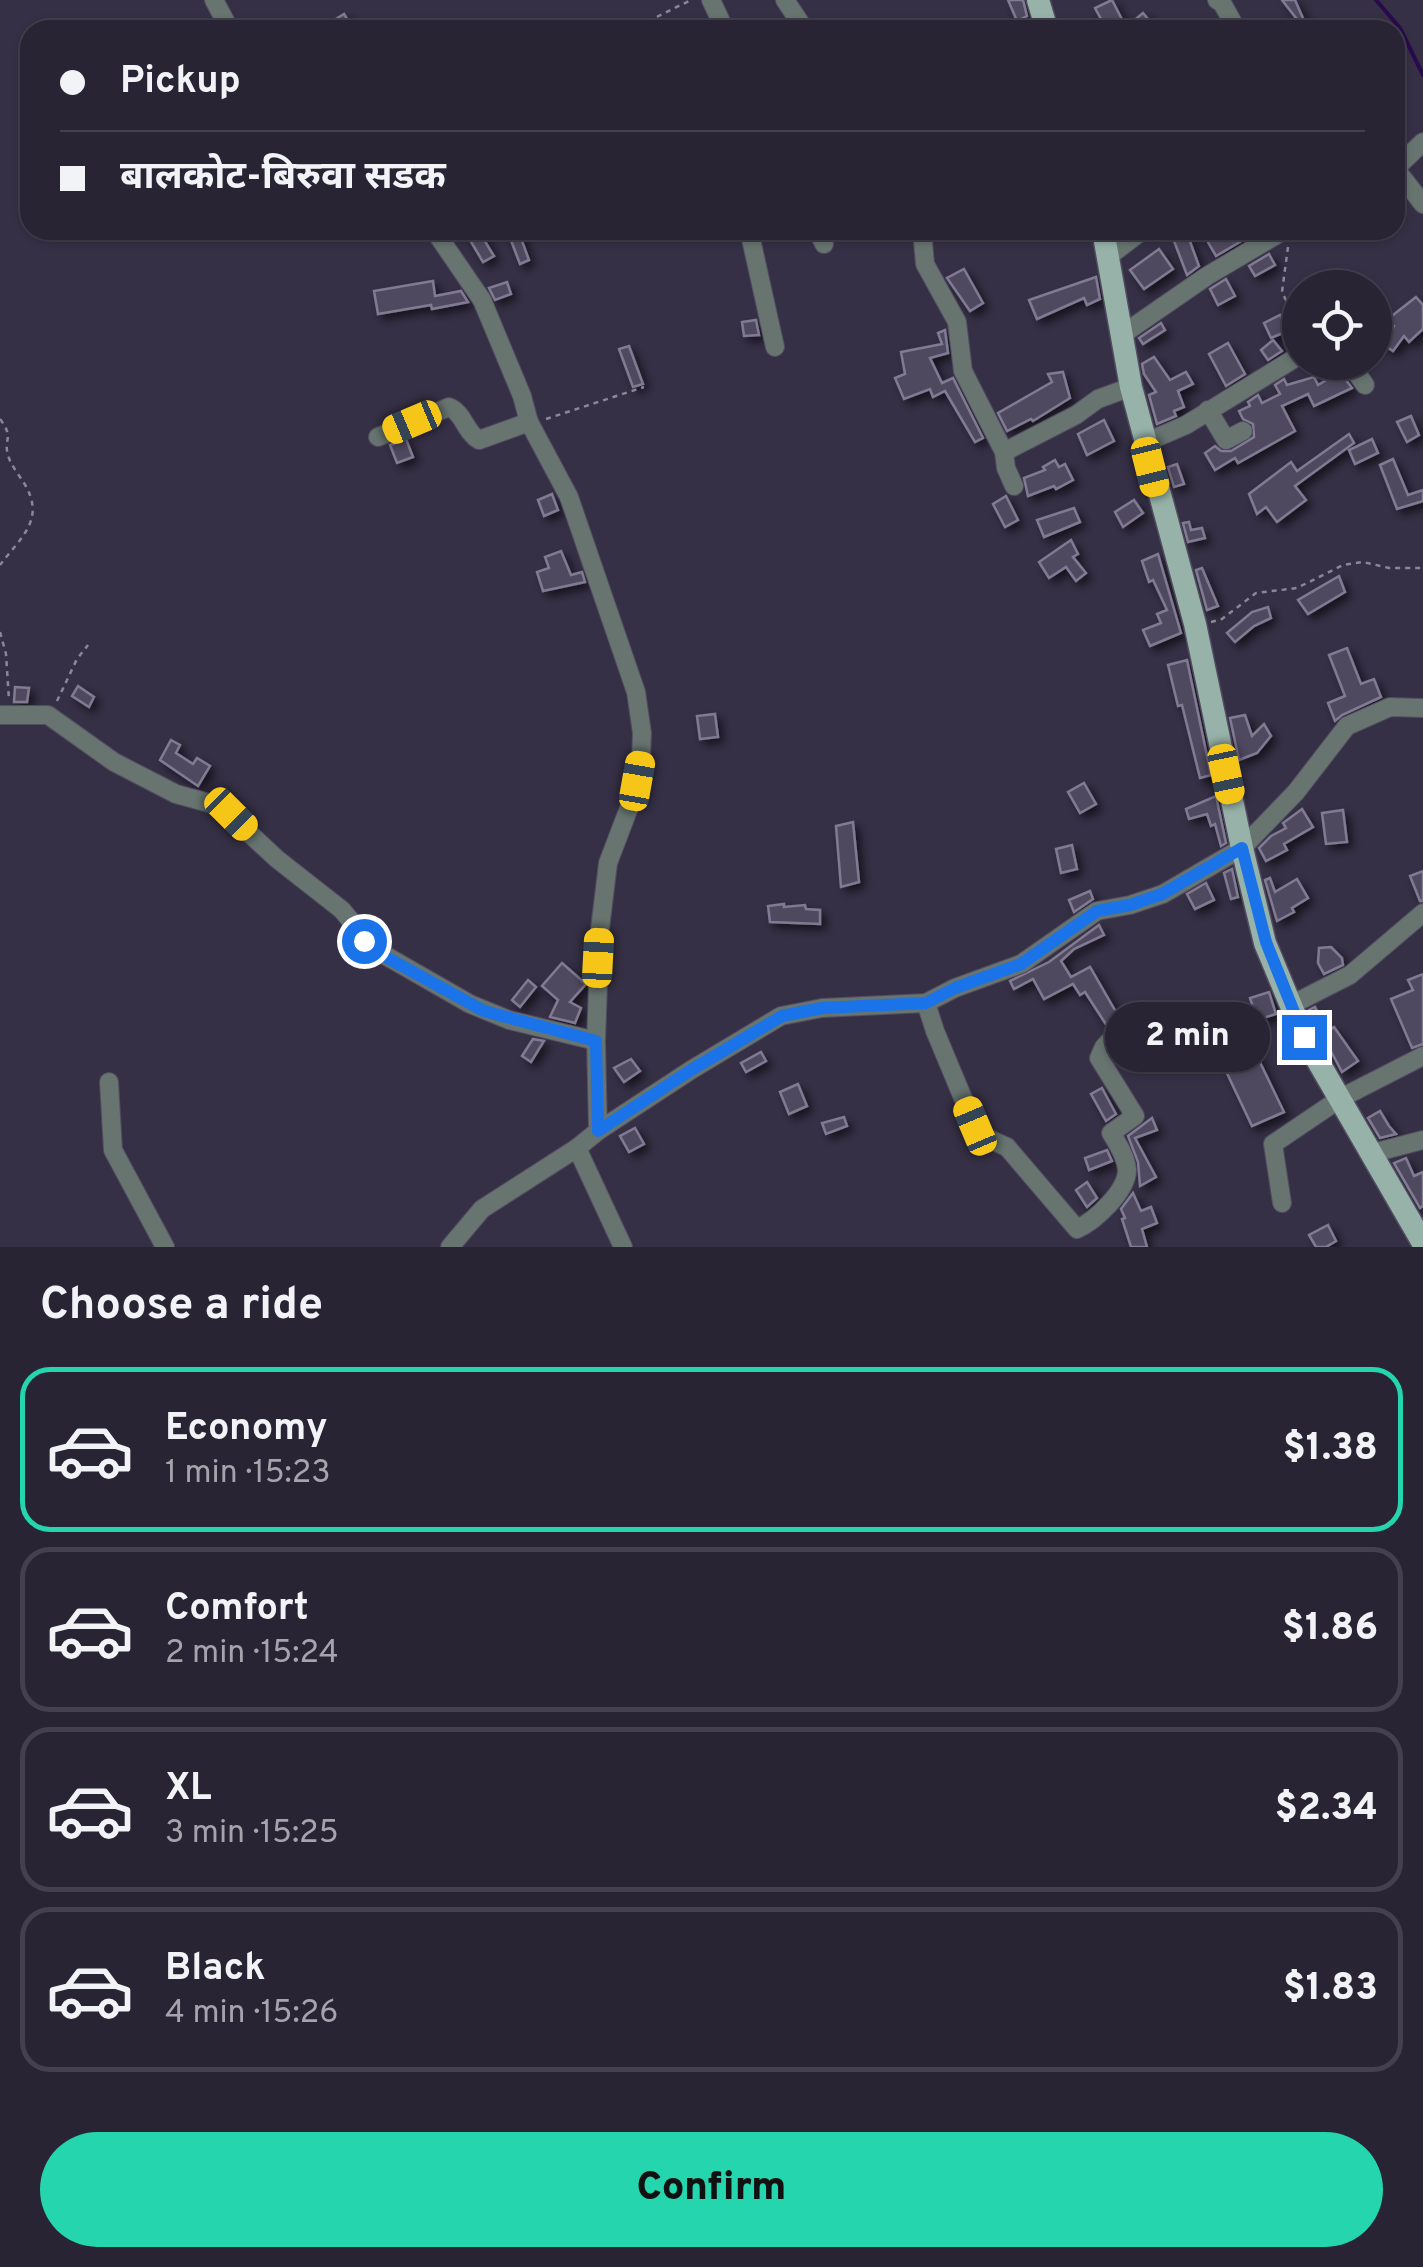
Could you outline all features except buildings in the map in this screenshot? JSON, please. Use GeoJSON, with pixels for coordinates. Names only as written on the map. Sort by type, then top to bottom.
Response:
{"type":"FeatureCollection","features":[{"type":"Feature","properties":{"kind":"main road"},"geometry":{"type":"LineString","coordinates":[[1105,240],[1131,387],[1195,624],[1266,942],[1304,1037],[1423,1243]]}},
{"type":"Feature","properties":{"kind":"street"},"geometry":{"type":"LineString","coordinates":[[1405,181],[1423,204]]}},
{"type":"Feature","properties":{"kind":"street"},"geometry":{"type":"LineString","coordinates":[[441,240],[482,300],[530,424],[568,497],[636,692],[640,714],[641,759],[637,781],[608,862],[600,929],[598,1131]]}},
{"type":"Feature","properties":{"kind":"street"},"geometry":{"type":"LineString","coordinates":[[750,240],[775,347]]}},
{"type":"Feature","properties":{"kind":"street"},"geometry":{"type":"LineString","coordinates":[[923,240],[926,264],[958,322],[963,370],[1004,452],[1014,486]]}},
{"type":"Feature","properties":{"kind":"street"},"geometry":{"type":"LineString","coordinates":[[1109,256],[1130,240]]}},
{"type":"Feature","properties":{"kind":"street"},"geometry":{"type":"LineString","coordinates":[[1123,334],[1268,240]]}},
{"type":"Feature","properties":{"kind":"street"},"geometry":{"type":"LineString","coordinates":[[1144,443],[1186,425],[1282,366]]}},
{"type":"Feature","properties":{"kind":"street"},"geometry":{"type":"LineString","coordinates":[[1362,380],[1366,385]]}},
{"type":"Feature","properties":{"kind":"street"},"geometry":{"type":"LineString","coordinates":[[1004,452],[1076,415],[1098,399],[1131,387]]}},
{"type":"Feature","properties":{"kind":"street"},"geometry":{"type":"LineString","coordinates":[[378,437],[449,407],[479,440],[530,424]]}},
{"type":"Feature","properties":{"kind":"street"},"geometry":{"type":"LineString","coordinates":[[1208,410],[1226,440],[1243,432]]}},
{"type":"Feature","properties":{"kind":"street"},"geometry":{"type":"LineString","coordinates":[[450,1247],[482,1209],[691,1070],[782,1016],[822,1008],[926,1003],[1021,964],[1097,911],[1162,894],[1242,848],[1296,792],[1347,726],[1390,707],[1423,708]]}},
{"type":"Feature","properties":{"kind":"street"},"geometry":{"type":"LineString","coordinates":[[5,714],[48,715],[114,762],[176,794],[220,806],[277,859],[342,910],[364,941],[384,956],[484,1011],[596,1041]]}},
{"type":"Feature","properties":{"kind":"street"},"geometry":{"type":"LineString","coordinates":[[1290,1005],[1350,975],[1423,913]]}},
{"type":"Feature","properties":{"kind":"street"},"geometry":{"type":"LineString","coordinates":[[926,1003],[978,1134],[1007,1147],[1077,1229],[1098,1216],[1126,1178],[1127,1167],[1111,1133],[1135,1116],[1100,1058],[1118,1031]]}},
{"type":"Feature","properties":{"kind":"street"},"geometry":{"type":"LineString","coordinates":[[1282,1203],[1272,1144],[1341,1098],[1423,1056]]}},
{"type":"Feature","properties":{"kind":"street"},"geometry":{"type":"LineString","coordinates":[[110,1082],[113,1150],[165,1247]]}},
{"type":"Feature","properties":{"kind":"street"},"geometry":{"type":"LineString","coordinates":[[1373,1153],[1423,1140]]}},
{"type":"Feature","properties":{"kind":"street"},"geometry":{"type":"LineString","coordinates":[[577,1148],[623,1247]]}},
{"type":"Feature","properties":{"kind":"path"},"geometry":{"type":"LineString","coordinates":[[650,20],[690,0]]}},
{"type":"Feature","properties":{"kind":"path"},"geometry":{"type":"LineString","coordinates":[[1282,240],[1288,248],[1284,270]]}},
{"type":"Feature","properties":{"kind":"path"},"geometry":{"type":"LineString","coordinates":[[530,424],[644,388]]}},
{"type":"Feature","properties":{"kind":"path"},"geometry":{"type":"LineString","coordinates":[[0,418],[9,434],[8,456],[34,505],[31,523],[0,565]]}},
{"type":"Feature","properties":{"kind":"path"},"geometry":{"type":"LineString","coordinates":[[1195,624],[1222,619],[1256,593],[1297,588],[1344,565],[1363,562],[1389,568],[1423,568]]}},
{"type":"Feature","properties":{"kind":"path"},"geometry":{"type":"LineString","coordinates":[[0,632],[6,654],[5,714]]}},
{"type":"Feature","properties":{"kind":"path"},"geometry":{"type":"LineString","coordinates":[[48,715],[88,644]]}},
{"type":"Feature","properties":{"kind":"waterway"},"geometry":{"type":"LineString","coordinates":[[1376,0],[1393,20]]}},
{"type":"Feature","properties":{"kind":"waterway"},"geometry":{"type":"LineString","coordinates":[[1405,38],[1423,75]]}},
{"type":"Feature","properties":{"kind":"waterway"},"geometry":{"type":"LineString","coordinates":[[1405,195],[1408,199]]}},
{"type":"Feature","properties":{"kind":"route"},"geometry":{"type":"LineString","coordinates":[[364,941],[484,1011],[596,1041],[598,1131],[782,1016],[822,1008],[926,1003],[1021,964],[1097,911],[1162,894],[1242,848],[1266,942],[1304,1037]]}}]}
